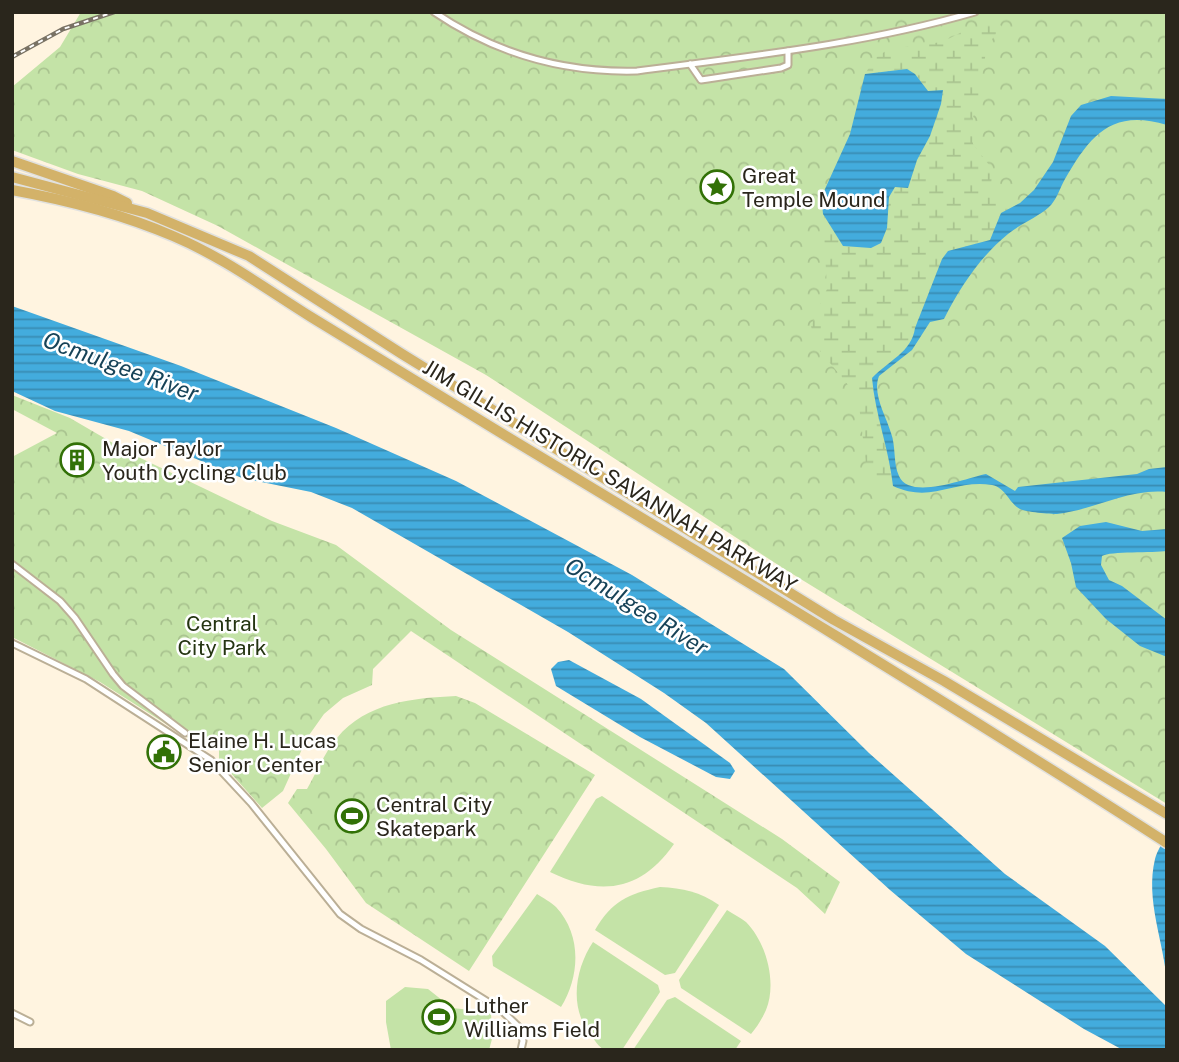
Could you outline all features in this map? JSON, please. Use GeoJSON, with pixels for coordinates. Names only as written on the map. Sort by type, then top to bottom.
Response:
{"type":"FeatureCollection","features":[{"type":"Feature","properties":{"kind":"highway"},"geometry":{"type":"LineString","coordinates":[[12,161],[113,196],[147,213]]}},
{"type":"Feature","properties":{"kind":"highway","name":"JIM GILLIS HISTORIC SAVANNAH PARKWAY"},"geometry":{"type":"LineString","coordinates":[[12,177],[147,213],[249,256],[402,354],[834,620],[944,681],[1167,814]]}},
{"type":"Feature","properties":{"kind":"highway","name":"JIM GILLIS HISTORIC SAVANNAH PARKWAY"},"geometry":{"type":"LineString","coordinates":[[12,190],[56,198],[125,218],[173,236],[221,259],[342,336],[1074,783],[1167,843]]}},
{"type":"Feature","properties":{"kind":"street"},"geometry":{"type":"LineString","coordinates":[[434,12],[494,47],[521,57],[569,68],[609,72],[637,71],[788,51],[910,31],[975,12]]}},
{"type":"Feature","properties":{"kind":"street"},"geometry":{"type":"LineString","coordinates":[[691,64],[701,79],[708,79],[781,68],[788,65],[788,51]]}},
{"type":"Feature","properties":{"kind":"street"},"geometry":{"type":"LineString","coordinates":[[12,564],[60,601],[123,686],[185,733]]}},
{"type":"Feature","properties":{"kind":"street"},"geometry":{"type":"LineString","coordinates":[[12,643],[86,679],[211,760],[251,803],[340,914],[356,926],[421,960],[501,1010],[520,1028],[522,1050]]}},
{"type":"Feature","properties":{"kind":"street"},"geometry":{"type":"LineString","coordinates":[[12,1013],[30,1022]]}},
{"type":"Feature","properties":{"kind":"green space"},"geometry":{"type":"Polygon","coordinates":[[[81,12],[1167,12],[1167,804],[786,570],[486,375],[218,226],[142,191],[78,174],[12,150],[12,87],[60,47],[81,12]]]}},
{"type":"Feature","properties":{"kind":"green space"},"geometry":{"type":"Polygon","coordinates":[[[994,23],[1002,26],[987,46],[980,87],[981,100],[973,117],[973,144],[992,169],[991,188],[1006,211],[1001,214],[990,240],[948,251],[942,259],[909,344],[872,378],[893,486],[877,485],[867,473],[858,397],[816,346],[811,326],[827,289],[823,214],[843,246],[871,248],[887,228],[889,197],[895,187],[908,188],[917,160],[930,136],[928,91],[915,74],[907,69],[865,74],[875,58],[889,49],[942,42],[962,32],[994,23]]]}},
{"type":"Feature","properties":{"kind":"green space","name":"Central City Park"},"geometry":{"type":"Polygon","coordinates":[[[12,395],[70,418],[130,453],[272,521],[336,545],[451,630],[782,839],[840,882],[825,914],[797,888],[411,631],[373,669],[372,685],[343,698],[324,714],[307,738],[283,791],[262,808],[219,760],[219,748],[215,742],[205,739],[196,743],[100,682],[12,637],[12,457],[57,433],[12,409],[12,395]]]}},
{"type":"Feature","properties":{"kind":"green space"},"geometry":{"type":"Polygon","coordinates":[[[456,696],[475,703],[595,775],[469,971],[366,903],[288,803],[297,789],[307,789],[332,744],[362,717],[392,704],[456,696]]]}},
{"type":"Feature","properties":{"kind":"green space"},"geometry":{"type":"Polygon","coordinates":[[[602,796],[674,844],[648,872],[619,885],[586,885],[550,872],[596,799],[602,796]]]}},
{"type":"Feature","properties":{"kind":"green space"},"geometry":{"type":"Polygon","coordinates":[[[660,887],[691,892],[719,905],[675,973],[665,975],[595,930],[608,912],[622,900],[660,887]]]}},
{"type":"Feature","properties":{"kind":"green space"},"geometry":{"type":"Polygon","coordinates":[[[537,894],[554,905],[564,918],[574,943],[575,969],[561,1007],[493,966],[492,956],[537,894]]]}},
{"type":"Feature","properties":{"kind":"green space"},"geometry":{"type":"Polygon","coordinates":[[[727,910],[746,922],[753,931],[760,941],[768,964],[769,1000],[763,1017],[751,1034],[681,988],[679,980],[727,910]]]}},
{"type":"Feature","properties":{"kind":"green space"},"geometry":{"type":"Polygon","coordinates":[[[593,942],[658,985],[660,992],[622,1050],[605,1050],[601,1047],[583,1023],[579,1012],[579,976],[593,942]]]}},
{"type":"Feature","properties":{"kind":"green space","name":"Luther Williams Field"},"geometry":{"type":"Polygon","coordinates":[[[405,987],[428,989],[452,1008],[491,1012],[492,1039],[489,1050],[391,1050],[386,1022],[386,1001],[405,987]]]}},
{"type":"Feature","properties":{"kind":"green space"},"geometry":{"type":"Polygon","coordinates":[[[675,997],[741,1041],[735,1050],[633,1050],[667,1000],[675,997]]]}},
{"type":"Feature","properties":{"kind":"water"},"geometry":{"type":"Polygon","coordinates":[[[907,69],[915,74],[928,91],[943,90],[930,136],[917,160],[908,188],[895,187],[889,197],[887,228],[881,243],[871,248],[843,246],[823,214],[822,204],[825,189],[850,134],[865,74],[907,69]]]}},
{"type":"Feature","properties":{"kind":"water"},"geometry":{"type":"Polygon","coordinates":[[[1111,96],[1167,99],[1167,125],[1131,120],[1117,123],[1093,139],[1074,164],[1051,204],[1008,234],[988,252],[964,284],[944,319],[930,322],[912,350],[879,376],[877,390],[893,438],[899,476],[914,487],[939,486],[986,474],[1015,491],[1018,487],[1137,474],[1149,469],[1167,467],[1167,492],[1139,493],[1057,514],[1020,509],[1000,489],[992,485],[966,485],[920,493],[893,486],[872,378],[909,344],[942,259],[948,251],[990,240],[1001,213],[1020,203],[1034,190],[1053,162],[1071,116],[1081,105],[1111,96]]]}},
{"type":"Feature","properties":{"kind":"water","name":"Ocmulgee River"},"geometry":{"type":"Polygon","coordinates":[[[12,306],[181,366],[336,428],[456,481],[632,575],[784,669],[869,753],[1005,874],[1105,946],[1167,1007],[1167,1050],[1123,1050],[1084,1029],[966,954],[890,890],[706,723],[568,632],[352,508],[311,492],[242,478],[129,431],[55,411],[12,391],[12,306]]]}},
{"type":"Feature","properties":{"kind":"water"},"geometry":{"type":"Polygon","coordinates":[[[1106,522],[1142,531],[1167,529],[1167,551],[1107,554],[1102,556],[1101,565],[1109,580],[1122,586],[1167,620],[1167,657],[1140,646],[1106,619],[1076,587],[1062,538],[1080,526],[1106,522]]]}},
{"type":"Feature","properties":{"kind":"water"},"geometry":{"type":"Polygon","coordinates":[[[569,660],[641,699],[730,763],[735,771],[730,779],[716,777],[640,737],[556,686],[551,669],[558,662],[569,660]]]}},
{"type":"Feature","properties":{"kind":"water"},"geometry":{"type":"Polygon","coordinates":[[[1167,834],[1167,983],[1152,890],[1155,859],[1167,834]]]}},
{"type":"Feature","properties":{"kind":"railway"},"geometry":{"type":"LineString","coordinates":[[12,57],[63,29],[114,12]]}},
{"type":"Feature","properties":{"kind":"place","name":"Great Temple Mound"},"geometry":{"type":"Point","coordinates":[717,187]}},
{"type":"Feature","properties":{"kind":"place","name":"Major Taylor Youth Cycling Club"},"geometry":{"type":"Point","coordinates":[77,460]}},
{"type":"Feature","properties":{"kind":"place","name":"Elaine H. Lucas Senior Center"},"geometry":{"type":"Point","coordinates":[164,752]}},
{"type":"Feature","properties":{"kind":"place","name":"Central City Skatepark"},"geometry":{"type":"Point","coordinates":[352,816]}},
{"type":"Feature","properties":{"kind":"place","name":"Luther Williams Field"},"geometry":{"type":"Point","coordinates":[439,1017]}}]}
